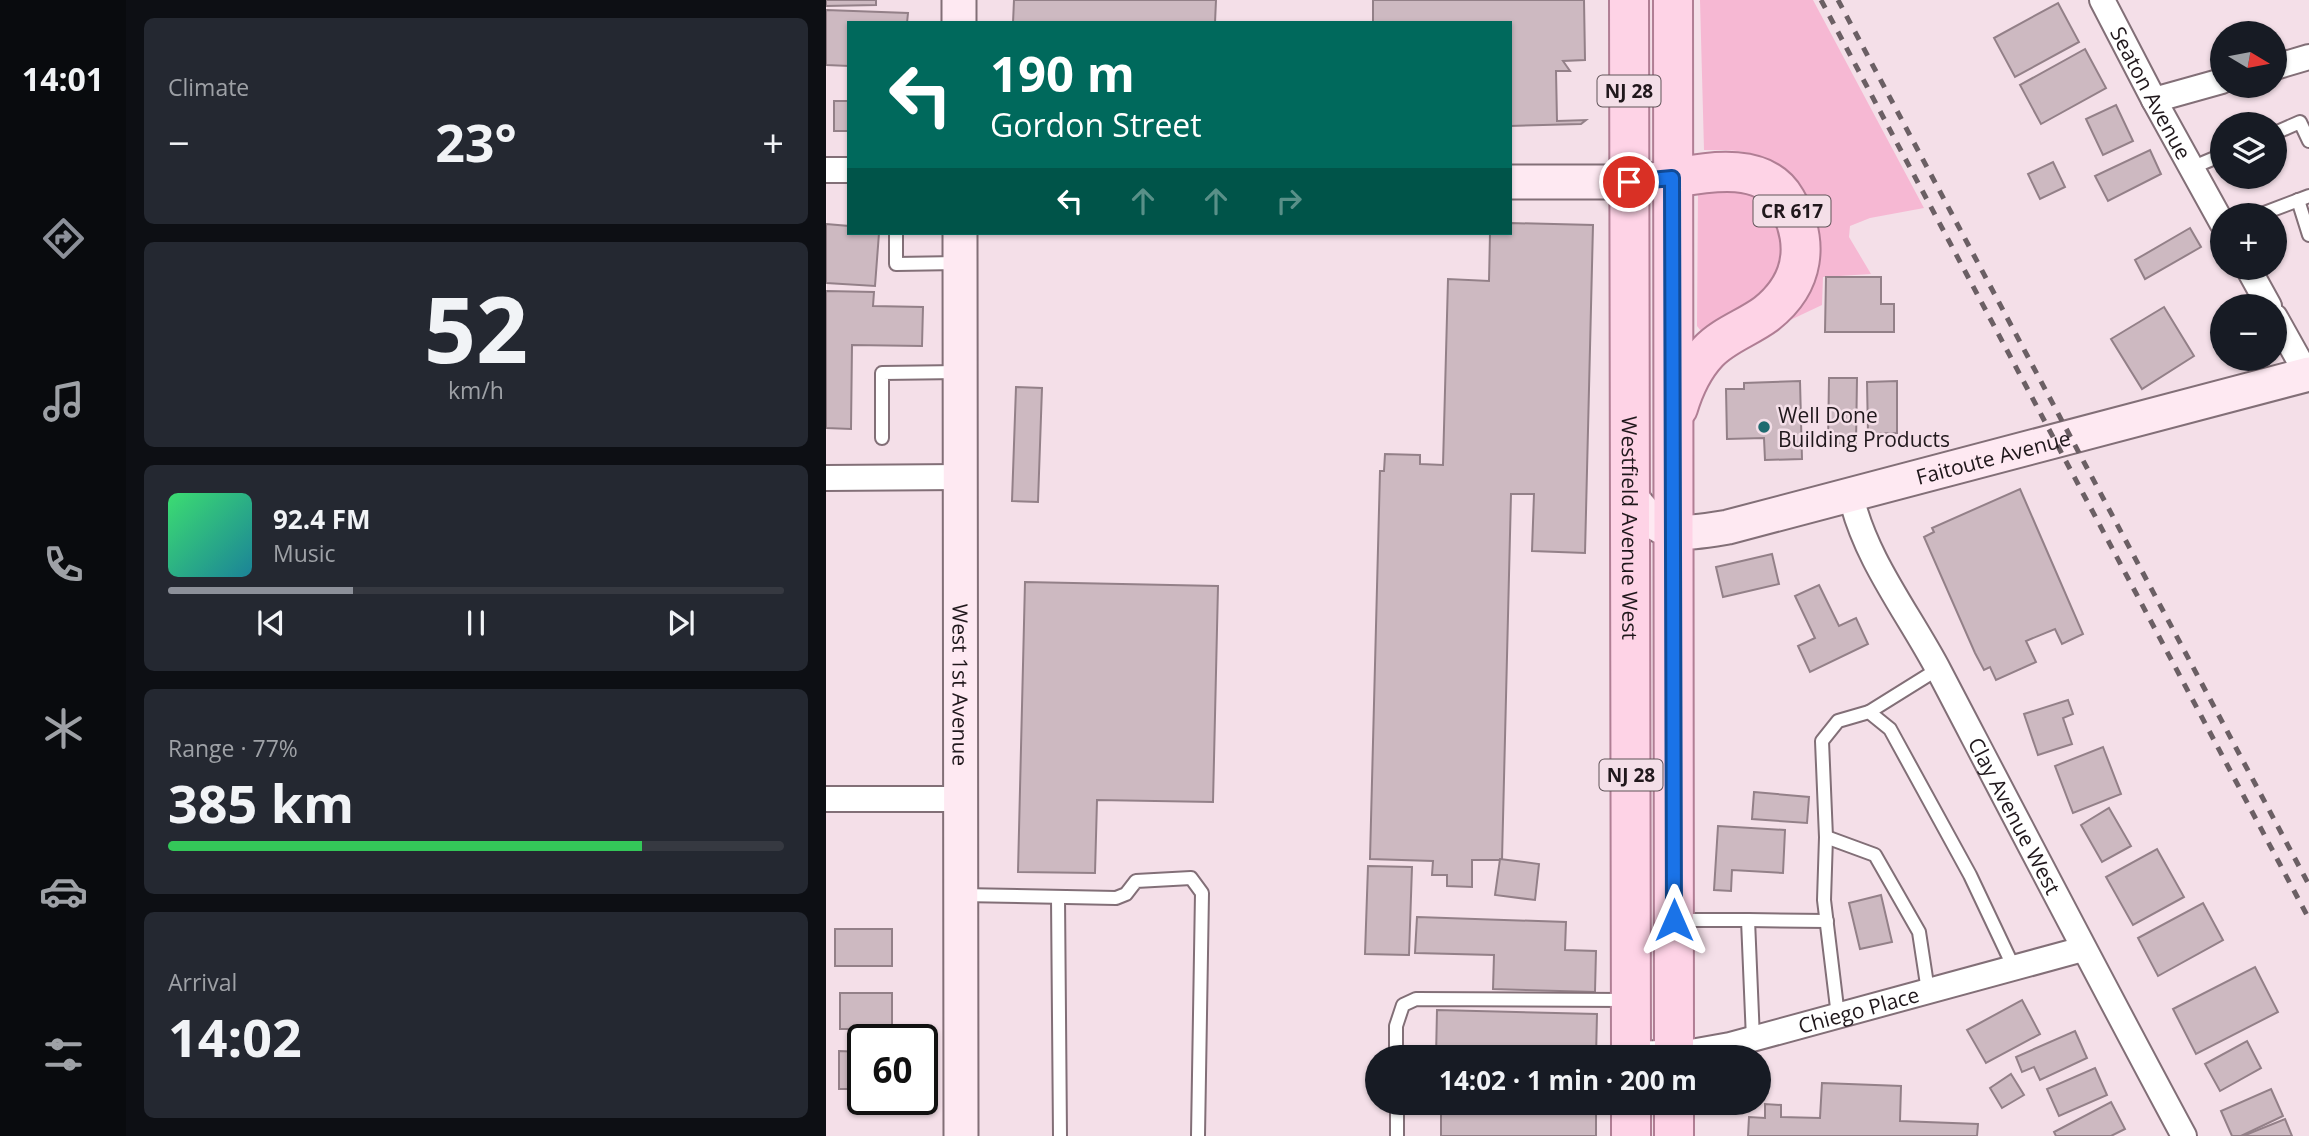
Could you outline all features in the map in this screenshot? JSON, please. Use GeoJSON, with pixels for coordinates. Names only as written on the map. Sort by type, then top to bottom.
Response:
{"type":"FeatureCollection","features":[{"type":"Feature","properties":{"kind":"main road","name":"Westfield Avenue West"},"geometry":{"type":"LineString","coordinates":[[1629,0],[1631,1045]]}},
{"type":"Feature","properties":{"kind":"main road","name":"Westfield Avenue West"},"geometry":{"type":"LineString","coordinates":[[1672,0],[1674,1045]]}},
{"type":"Feature","properties":{"kind":"main road","name":"CR 617"},"geometry":{"type":"LineString","coordinates":[[1672,178],[1720,172],[1748,174],[1760,178],[1783,194],[1797,222],[1801,241],[1796,275],[1788,291],[1764,315],[1709,351],[1689,378],[1673,423]]}},
{"type":"Feature","properties":{"kind":"main road"},"geometry":{"type":"LineString","coordinates":[[1631,1115],[1631,1136]]}},
{"type":"Feature","properties":{"kind":"main road"},"geometry":{"type":"LineString","coordinates":[[1674,1115],[1674,1136]]}},
{"type":"Feature","properties":{"kind":"street"},"geometry":{"type":"LineString","coordinates":[[959,0],[959,21]]}},
{"type":"Feature","properties":{"kind":"street","name":"Seaton Avenue"},"geometry":{"type":"LineString","coordinates":[[2102,0],[2211,203]]}},
{"type":"Feature","properties":{"kind":"street"},"geometry":{"type":"LineString","coordinates":[[2287,63],[2309,57]]}},
{"type":"Feature","properties":{"kind":"street"},"geometry":{"type":"LineString","coordinates":[[2154,100],[2210,84]]}},
{"type":"Feature","properties":{"kind":"street"},"geometry":{"type":"LineString","coordinates":[[826,170],[847,170]]}},
{"type":"Feature","properties":{"kind":"street","name":"CR 617"},"geometry":{"type":"LineString","coordinates":[[1512,182],[1629,182],[1672,178]]}},
{"type":"Feature","properties":{"kind":"street","name":"West 1st Avenue"},"geometry":{"type":"LineString","coordinates":[[960,248],[961,1136]]}},
{"type":"Feature","properties":{"kind":"street"},"geometry":{"type":"LineString","coordinates":[[2287,338],[2308,375]]}},
{"type":"Feature","properties":{"kind":"street","name":"Faitoute Avenue"},"geometry":{"type":"LineString","coordinates":[[1674,532],[1745,524],[2308,375]]}},
{"type":"Feature","properties":{"kind":"street"},"geometry":{"type":"LineString","coordinates":[[826,478],[960,477]]}},
{"type":"Feature","properties":{"kind":"street"},"geometry":{"type":"LineString","coordinates":[[1630,495],[1643,514],[1665,530],[1674,532]]}},
{"type":"Feature","properties":{"kind":"street","name":"Clay Avenue West"},"geometry":{"type":"LineString","coordinates":[[1851,496],[1864,538],[1938,669],[2083,949],[2184,1136]]}},
{"type":"Feature","properties":{"kind":"street"},"geometry":{"type":"LineString","coordinates":[[826,799],[961,799]]}},
{"type":"Feature","properties":{"kind":"street","name":"Chiego Place"},"geometry":{"type":"LineString","coordinates":[[1730,1045],[2083,949]]}},
{"type":"Feature","properties":{"kind":"lane"},"geometry":{"type":"LineString","coordinates":[[2287,128],[2300,122],[2309,141]]}},
{"type":"Feature","properties":{"kind":"lane"},"geometry":{"type":"LineString","coordinates":[[2192,168],[2210,160]]}},
{"type":"Feature","properties":{"kind":"lane"},"geometry":{"type":"LineString","coordinates":[[2303,198],[2309,235]]}},
{"type":"Feature","properties":{"kind":"lane"},"geometry":{"type":"LineString","coordinates":[[896,235],[895,264],[960,248]]}},
{"type":"Feature","properties":{"kind":"lane"},"geometry":{"type":"LineString","coordinates":[[882,438],[882,373],[960,372]]}},
{"type":"Feature","properties":{"kind":"lane"},"geometry":{"type":"LineString","coordinates":[[1838,1016],[1824,900],[1826,837],[1822,741],[1838,721],[1869,712],[1938,669]]}},
{"type":"Feature","properties":{"kind":"lane"},"geometry":{"type":"LineString","coordinates":[[1869,712],[1890,729],[1970,875],[2014,968]]}},
{"type":"Feature","properties":{"kind":"lane"},"geometry":{"type":"LineString","coordinates":[[1826,837],[1875,855],[1919,932],[1927,991]]}},
{"type":"Feature","properties":{"kind":"lane"},"geometry":{"type":"LineString","coordinates":[[961,895],[1116,898],[1126,894],[1136,881],[1191,878],[1202,893],[1198,1136]]}},
{"type":"Feature","properties":{"kind":"lane"},"geometry":{"type":"LineString","coordinates":[[1058,897],[1060,1136]]}},
{"type":"Feature","properties":{"kind":"lane"},"geometry":{"type":"LineString","coordinates":[[1674,920],[1827,921]]}},
{"type":"Feature","properties":{"kind":"lane"},"geometry":{"type":"LineString","coordinates":[[1748,920],[1753,1039]]}},
{"type":"Feature","properties":{"kind":"lane"},"geometry":{"type":"LineString","coordinates":[[1396,1045],[1395,1027],[1403,1005],[1416,999],[1631,1000]]}},
{"type":"Feature","properties":{"kind":"lane"},"geometry":{"type":"LineString","coordinates":[[1397,1115],[1397,1136]]}},
{"type":"Feature","properties":{"kind":"shaded area"},"geometry":{"type":"Polygon","coordinates":[[[1700,0],[1813,0],[1924,208],[1870,218],[1850,226],[1849,237],[1871,274],[1823,277],[1822,305],[1786,322],[1802,302],[1813,279],[1819,256],[1819,233],[1814,211],[1803,190],[1786,172],[1763,158],[1741,152],[1704,150],[1700,0]]]}},
{"type":"Feature","properties":{"kind":"shaded area"},"geometry":{"type":"Polygon","coordinates":[[[1703,186],[1740,190],[1761,200],[1777,221],[1783,259],[1773,282],[1766,290],[1701,331],[1697,326],[1698,192],[1703,186]]]}},
{"type":"Feature","properties":{"kind":"building"},"geometry":{"type":"Polygon","coordinates":[[[826,0],[876,0],[876,5],[826,6],[826,0]]]}},
{"type":"Feature","properties":{"kind":"building"},"geometry":{"type":"Polygon","coordinates":[[[1014,0],[1216,0],[1215,21],[1013,21],[1014,0]]]}},
{"type":"Feature","properties":{"kind":"building"},"geometry":{"type":"Polygon","coordinates":[[[1373,0],[1584,0],[1585,60],[1563,61],[1570,71],[1556,71],[1557,121],[1586,120],[1581,124],[1512,126],[1512,21],[1373,21],[1373,0]]]}},
{"type":"Feature","properties":{"kind":"building"},"geometry":{"type":"Polygon","coordinates":[[[2058,3],[2079,42],[2015,77],[1994,38],[2058,3]]]}},
{"type":"Feature","properties":{"kind":"building"},"geometry":{"type":"Polygon","coordinates":[[[826,10],[908,13],[907,21],[847,21],[847,66],[826,65],[826,10]]]}},
{"type":"Feature","properties":{"kind":"building"},"geometry":{"type":"Polygon","coordinates":[[[2085,49],[2106,88],[2041,124],[2020,85],[2085,49]]]}},
{"type":"Feature","properties":{"kind":"building"},"geometry":{"type":"Polygon","coordinates":[[[834,101],[847,101],[847,131],[834,131],[834,101]]]}},
{"type":"Feature","properties":{"kind":"building"},"geometry":{"type":"Polygon","coordinates":[[[2116,105],[2133,141],[2103,155],[2086,119],[2116,105]]]}},
{"type":"Feature","properties":{"kind":"building"},"geometry":{"type":"Polygon","coordinates":[[[2150,150],[2161,174],[2108,201],[2095,176],[2150,150]]]}},
{"type":"Feature","properties":{"kind":"building"},"geometry":{"type":"Polygon","coordinates":[[[2053,162],[2065,187],[2040,199],[2028,174],[2053,162]]]}},
{"type":"Feature","properties":{"kind":"building"},"geometry":{"type":"Polygon","coordinates":[[[1512,223],[1593,225],[1585,553],[1532,551],[1534,494],[1511,494],[1502,860],[1472,860],[1472,887],[1447,886],[1447,875],[1432,875],[1433,861],[1370,859],[1380,471],[1384,471],[1385,454],[1420,455],[1420,464],[1443,465],[1448,279],[1489,281],[1490,235],[1512,235],[1512,223]]]}},
{"type":"Feature","properties":{"kind":"building"},"geometry":{"type":"Polygon","coordinates":[[[826,224],[847,226],[847,235],[879,235],[875,286],[826,283],[826,224]]]}},
{"type":"Feature","properties":{"kind":"building"},"geometry":{"type":"Polygon","coordinates":[[[2190,228],[2201,247],[2145,279],[2135,260],[2190,228]]]}},
{"type":"Feature","properties":{"kind":"building"},"geometry":{"type":"Polygon","coordinates":[[[1826,277],[1881,277],[1881,304],[1894,304],[1894,332],[1825,332],[1826,277]]]}},
{"type":"Feature","properties":{"kind":"building"},"geometry":{"type":"Polygon","coordinates":[[[826,291],[874,292],[873,306],[923,307],[922,346],[852,345],[851,429],[826,428],[826,291]]]}},
{"type":"Feature","properties":{"kind":"building"},"geometry":{"type":"Polygon","coordinates":[[[2164,307],[2194,356],[2142,389],[2111,339],[2164,307]]]}},
{"type":"Feature","properties":{"kind":"building"},"geometry":{"type":"Polygon","coordinates":[[[1829,378],[1857,378],[1856,444],[1828,443],[1829,378]]]}},
{"type":"Feature","properties":{"kind":"building"},"geometry":{"type":"Polygon","coordinates":[[[1800,381],[1802,459],[1765,460],[1764,438],[1727,439],[1726,389],[1744,389],[1744,383],[1800,381]]]}},
{"type":"Feature","properties":{"kind":"building"},"geometry":{"type":"Polygon","coordinates":[[[1897,381],[1897,433],[1868,434],[1867,382],[1897,381]]]}},
{"type":"Feature","properties":{"kind":"building"},"geometry":{"type":"Polygon","coordinates":[[[1016,387],[1042,388],[1038,502],[1012,501],[1016,387]]]}},
{"type":"Feature","properties":{"kind":"building"},"geometry":{"type":"Polygon","coordinates":[[[2020,489],[2083,634],[2062,644],[2055,629],[2026,641],[2036,662],[1996,680],[1990,667],[1984,670],[1975,653],[1924,537],[1934,532],[1932,528],[2020,489]]]}},
{"type":"Feature","properties":{"kind":"building"},"geometry":{"type":"Polygon","coordinates":[[[1772,554],[1779,584],[1723,597],[1716,567],[1772,554]]]}},
{"type":"Feature","properties":{"kind":"building"},"geometry":{"type":"Polygon","coordinates":[[[1025,582],[1218,586],[1213,802],[1097,800],[1095,873],[1018,872],[1025,582]]]}},
{"type":"Feature","properties":{"kind":"building"},"geometry":{"type":"Polygon","coordinates":[[[1819,585],[1839,626],[1856,618],[1868,644],[1810,672],[1798,646],[1815,638],[1795,596],[1819,585]]]}},
{"type":"Feature","properties":{"kind":"building"},"geometry":{"type":"Polygon","coordinates":[[[2068,700],[2073,714],[2063,718],[2072,744],[2038,755],[2024,714],[2068,700]]]}},
{"type":"Feature","properties":{"kind":"building"},"geometry":{"type":"Polygon","coordinates":[[[2103,747],[2121,794],[2073,813],[2055,766],[2103,747]]]}},
{"type":"Feature","properties":{"kind":"building"},"geometry":{"type":"Polygon","coordinates":[[[1754,792],[1809,797],[1807,823],[1752,819],[1754,792]]]}},
{"type":"Feature","properties":{"kind":"building"},"geometry":{"type":"Polygon","coordinates":[[[2109,808],[2131,846],[2102,862],[2081,825],[2109,808]]]}},
{"type":"Feature","properties":{"kind":"building"},"geometry":{"type":"Polygon","coordinates":[[[1718,826],[1785,830],[1783,873],[1732,870],[1731,891],[1714,890],[1718,826]]]}},
{"type":"Feature","properties":{"kind":"building"},"geometry":{"type":"Polygon","coordinates":[[[2157,849],[2184,897],[2133,925],[2106,877],[2157,849]]]}},
{"type":"Feature","properties":{"kind":"building"},"geometry":{"type":"Polygon","coordinates":[[[1500,859],[1539,864],[1535,900],[1495,895],[1500,859]]]}},
{"type":"Feature","properties":{"kind":"building"},"geometry":{"type":"Polygon","coordinates":[[[1368,866],[1412,867],[1409,955],[1365,954],[1368,866]]]}},
{"type":"Feature","properties":{"kind":"building"},"geometry":{"type":"Polygon","coordinates":[[[1881,895],[1892,942],[1860,949],[1849,903],[1881,895]]]}},
{"type":"Feature","properties":{"kind":"building"},"geometry":{"type":"Polygon","coordinates":[[[2203,903],[2223,940],[2158,976],[2138,938],[2203,903]]]}},
{"type":"Feature","properties":{"kind":"building"},"geometry":{"type":"Polygon","coordinates":[[[1417,917],[1566,922],[1565,950],[1596,951],[1595,992],[1493,989],[1494,955],[1415,953],[1417,917]]]}},
{"type":"Feature","properties":{"kind":"building"},"geometry":{"type":"Polygon","coordinates":[[[835,929],[892,929],[892,966],[835,966],[835,929]]]}},
{"type":"Feature","properties":{"kind":"building"},"geometry":{"type":"Polygon","coordinates":[[[2255,967],[2278,1012],[2196,1054],[2173,1009],[2255,967]]]}},
{"type":"Feature","properties":{"kind":"building"},"geometry":{"type":"Polygon","coordinates":[[[840,993],[892,993],[892,1024],[847,1024],[847,1029],[840,1029],[840,993]]]}},
{"type":"Feature","properties":{"kind":"building"},"geometry":{"type":"Polygon","coordinates":[[[2022,1000],[2040,1034],[1986,1063],[1967,1030],[2022,1000]]]}},
{"type":"Feature","properties":{"kind":"building"},"geometry":{"type":"Polygon","coordinates":[[[1437,1010],[1597,1014],[1596,1045],[1436,1045],[1437,1010]]]}},
{"type":"Feature","properties":{"kind":"building"},"geometry":{"type":"Polygon","coordinates":[[[2075,1031],[2087,1058],[2040,1080],[2034,1067],[2022,1072],[2016,1057],[2075,1031]]]}},
{"type":"Feature","properties":{"kind":"building"},"geometry":{"type":"Polygon","coordinates":[[[2247,1041],[2261,1068],[2220,1091],[2205,1064],[2247,1041]]]}},
{"type":"Feature","properties":{"kind":"building"},"geometry":{"type":"Polygon","coordinates":[[[839,1051],[847,1051],[847,1089],[839,1089],[839,1051]]]}},
{"type":"Feature","properties":{"kind":"building"},"geometry":{"type":"Polygon","coordinates":[[[2095,1068],[2107,1095],[2059,1116],[2047,1089],[2095,1068]]]}},
{"type":"Feature","properties":{"kind":"building"},"geometry":{"type":"Polygon","coordinates":[[[2011,1074],[2024,1095],[2002,1108],[1990,1088],[2011,1074]]]}},
{"type":"Feature","properties":{"kind":"building"},"geometry":{"type":"Polygon","coordinates":[[[1822,1083],[1901,1086],[1900,1121],[1978,1124],[1977,1136],[1748,1136],[1749,1117],[1765,1118],[1765,1115],[1771,1115],[1771,1104],[1781,1105],[1781,1117],[1820,1118],[1822,1083]]]}},
{"type":"Feature","properties":{"kind":"building"},"geometry":{"type":"Polygon","coordinates":[[[2271,1089],[2283,1116],[2241,1136],[2232,1136],[2221,1111],[2271,1089]]]}},
{"type":"Feature","properties":{"kind":"building"},"geometry":{"type":"Polygon","coordinates":[[[2111,1102],[2125,1129],[2111,1136],[2056,1136],[2054,1132],[2111,1102]]]}},
{"type":"Feature","properties":{"kind":"building"},"geometry":{"type":"Polygon","coordinates":[[[1441,1115],[1596,1115],[1596,1136],[1441,1136],[1441,1115]]]}},
{"type":"Feature","properties":{"kind":"building"},"geometry":{"type":"Polygon","coordinates":[[[2285,1119],[2292,1136],[2243,1136],[2285,1119]]]}},
{"type":"Feature","properties":{"kind":"railway"},"geometry":{"type":"LineString","coordinates":[[1821,0],[2309,919]]}},
{"type":"Feature","properties":{"kind":"railway"},"geometry":{"type":"LineString","coordinates":[[1838,0],[2309,885]]}},
{"type":"Feature","properties":{"kind":"place","name":"Well Done Building Products"},"geometry":{"type":"Point","coordinates":[1764,427]}},
{"type":"Feature","properties":{"kind":"route"},"geometry":{"type":"LineString","coordinates":[[1629,182],[1672,178],[1674,920]]}}]}
